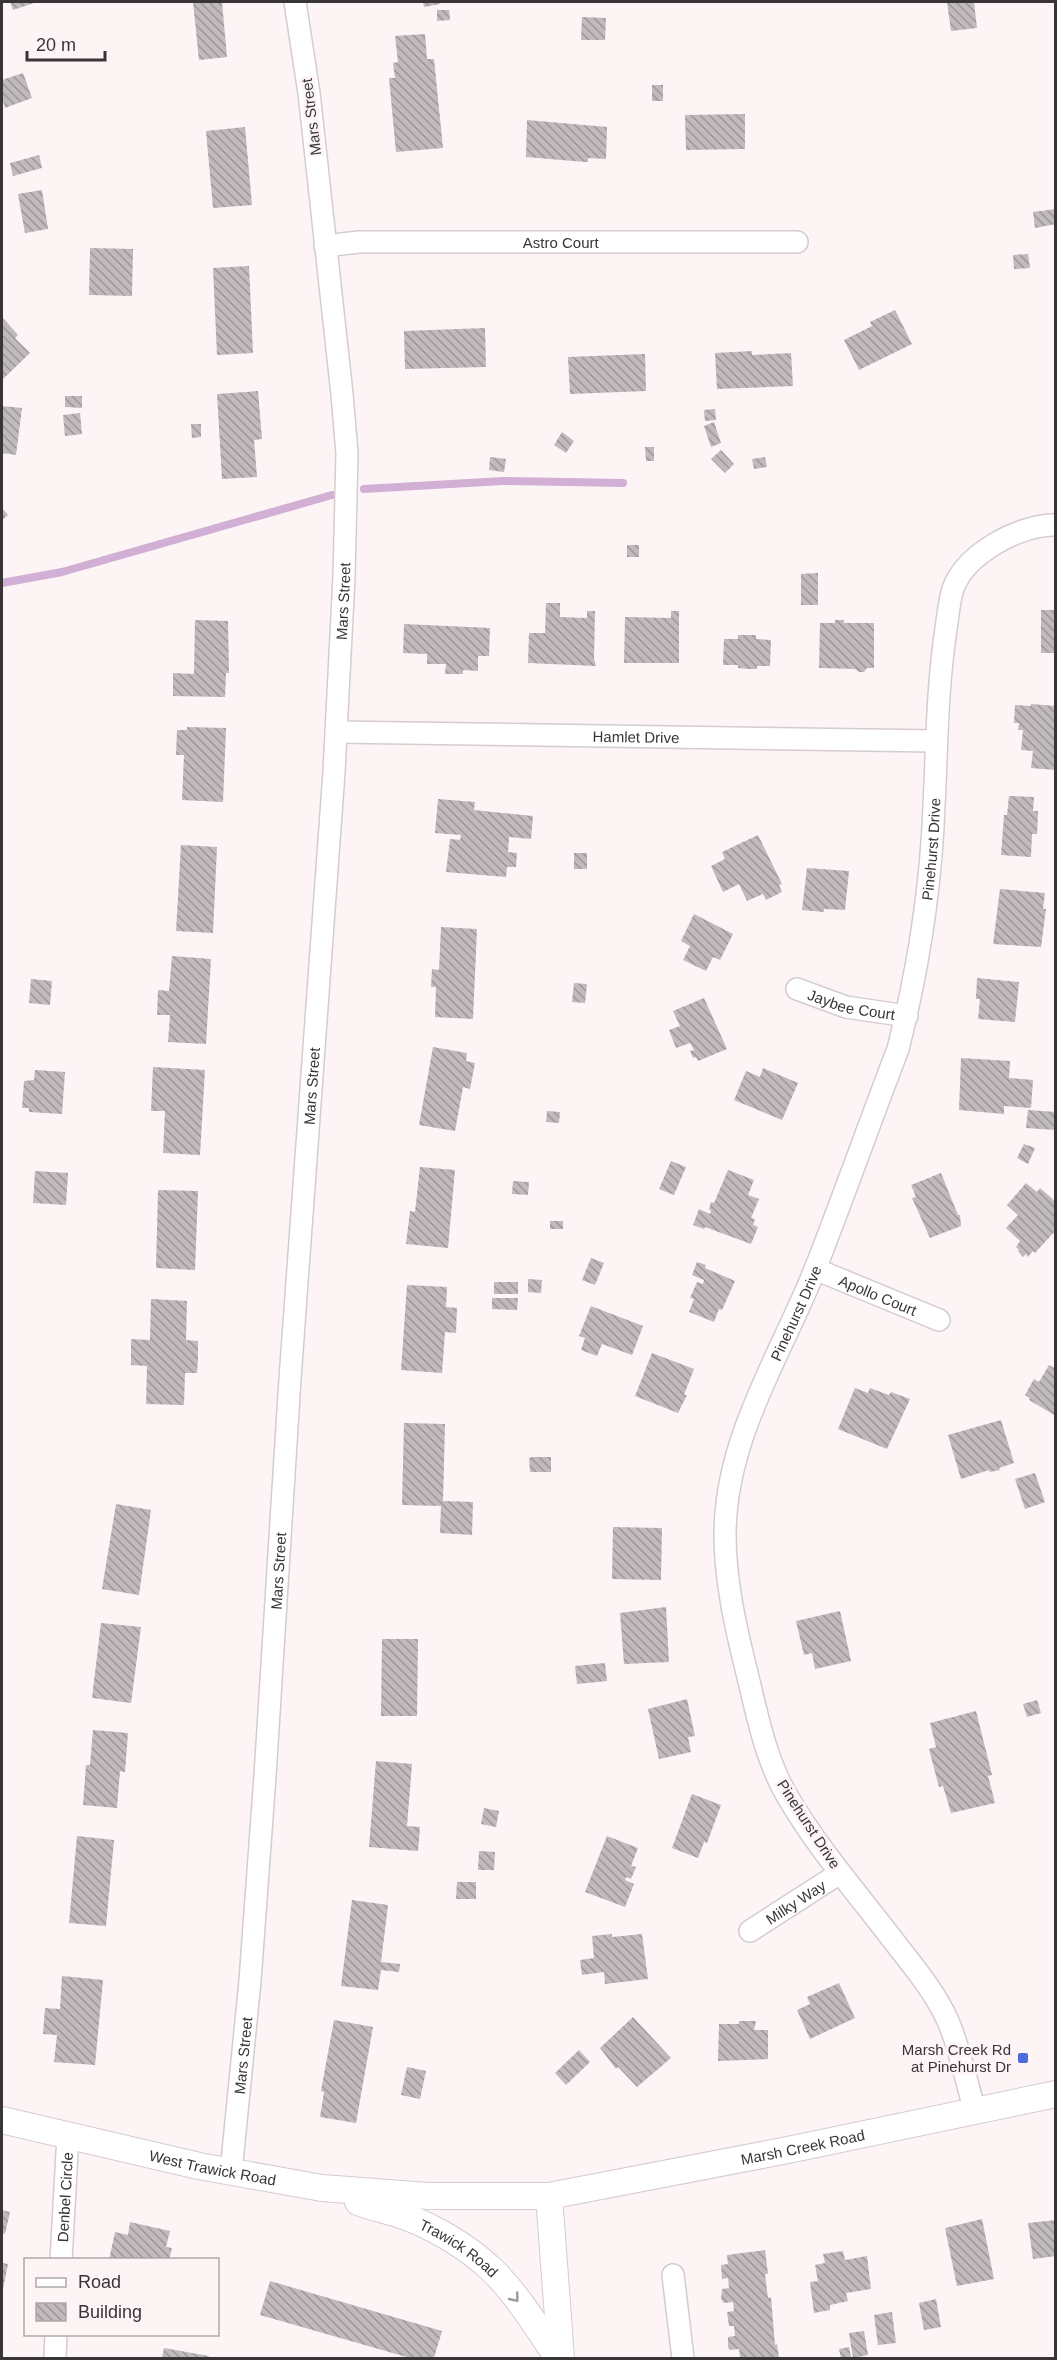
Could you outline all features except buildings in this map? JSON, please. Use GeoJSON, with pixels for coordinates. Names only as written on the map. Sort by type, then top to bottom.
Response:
{"type":"FeatureCollection","features":[{"type":"Feature","properties":{"kind":"street","name":"Mars Street"},"geometry":{"type":"LineString","coordinates":[[231,2172],[250,1981],[263,1798],[336,732],[344,577],[347,453],[309,93],[295,2]]}},
{"type":"Feature","properties":{"kind":"street","name":"Astro Court"},"geometry":{"type":"LineString","coordinates":[[325,246],[359,242],[797,242]]}},
{"type":"Feature","properties":{"kind":"street","name":"Pinehurst Drive"},"geometry":{"type":"LineString","coordinates":[[975,2110],[948,2020],[905,1955],[811,1834],[785,1793],[767,1753],[741,1647],[730,1590],[725,1536],[727,1503],[735,1459],[752,1410],[815,1269],[898,1049],[907,1016],[923,927],[934,808],[936,741],[944,644],[953,588],[975,556],[1012,534],[1056,525]]}},
{"type":"Feature","properties":{"kind":"street","name":"Hamlet Drive"},"geometry":{"type":"LineString","coordinates":[[336,732],[936,741]]}},
{"type":"Feature","properties":{"kind":"street","name":"Jaybee Court"},"geometry":{"type":"LineString","coordinates":[[798,989],[846,1007],[907,1016]]}},
{"type":"Feature","properties":{"kind":"street","name":"Apollo Court"},"geometry":{"type":"LineString","coordinates":[[815,1269],[939,1320]]}},
{"type":"Feature","properties":{"kind":"street","name":"Milky Way"},"geometry":{"type":"LineString","coordinates":[[750,1931],[840,1873]]}},
{"type":"Feature","properties":{"kind":"street","name":"Marsh Creek Road"},"geometry":{"type":"LineString","coordinates":[[549,2196],[1056,2094]]}},
{"type":"Feature","properties":{"kind":"street","name":"West Trawick Road"},"geometry":{"type":"LineString","coordinates":[[2,2120],[231,2172],[322,2188],[428,2196]]}},
{"type":"Feature","properties":{"kind":"street","name":"Denbel Circle"},"geometry":{"type":"LineString","coordinates":[[61,2258],[68,2135]]}},
{"type":"Feature","properties":{"kind":"street","name":"Trawick Road"},"geometry":{"type":"LineString","coordinates":[[322,2188],[400,2215],[453,2241],[474,2255],[493,2271],[518,2301],[559,2358]]}},
{"type":"Feature","properties":{"kind":"street","name":"Trawick Road"},"geometry":{"type":"LineString","coordinates":[[428,2196],[549,2196],[559,2358]]}},
{"type":"Feature","properties":{"kind":"street"},"geometry":{"type":"LineString","coordinates":[[673,2275],[683,2358]]}},
{"type":"Feature","properties":{"kind":"street"},"geometry":{"type":"LineString","coordinates":[[55,2357],[56,2336]]}},
{"type":"Feature","properties":{"kind":"waterway"},"geometry":{"type":"LineString","coordinates":[[364,489],[503,481],[623,483]]}},
{"type":"Feature","properties":{"kind":"waterway"},"geometry":{"type":"LineString","coordinates":[[2,583],[62,572],[332,495]]}},
{"type":"Feature","properties":{"kind":"place","name":"Marsh Creek Rd at Pinehurst Dr"},"geometry":{"type":"Point","coordinates":[1023,2058]}}]}
